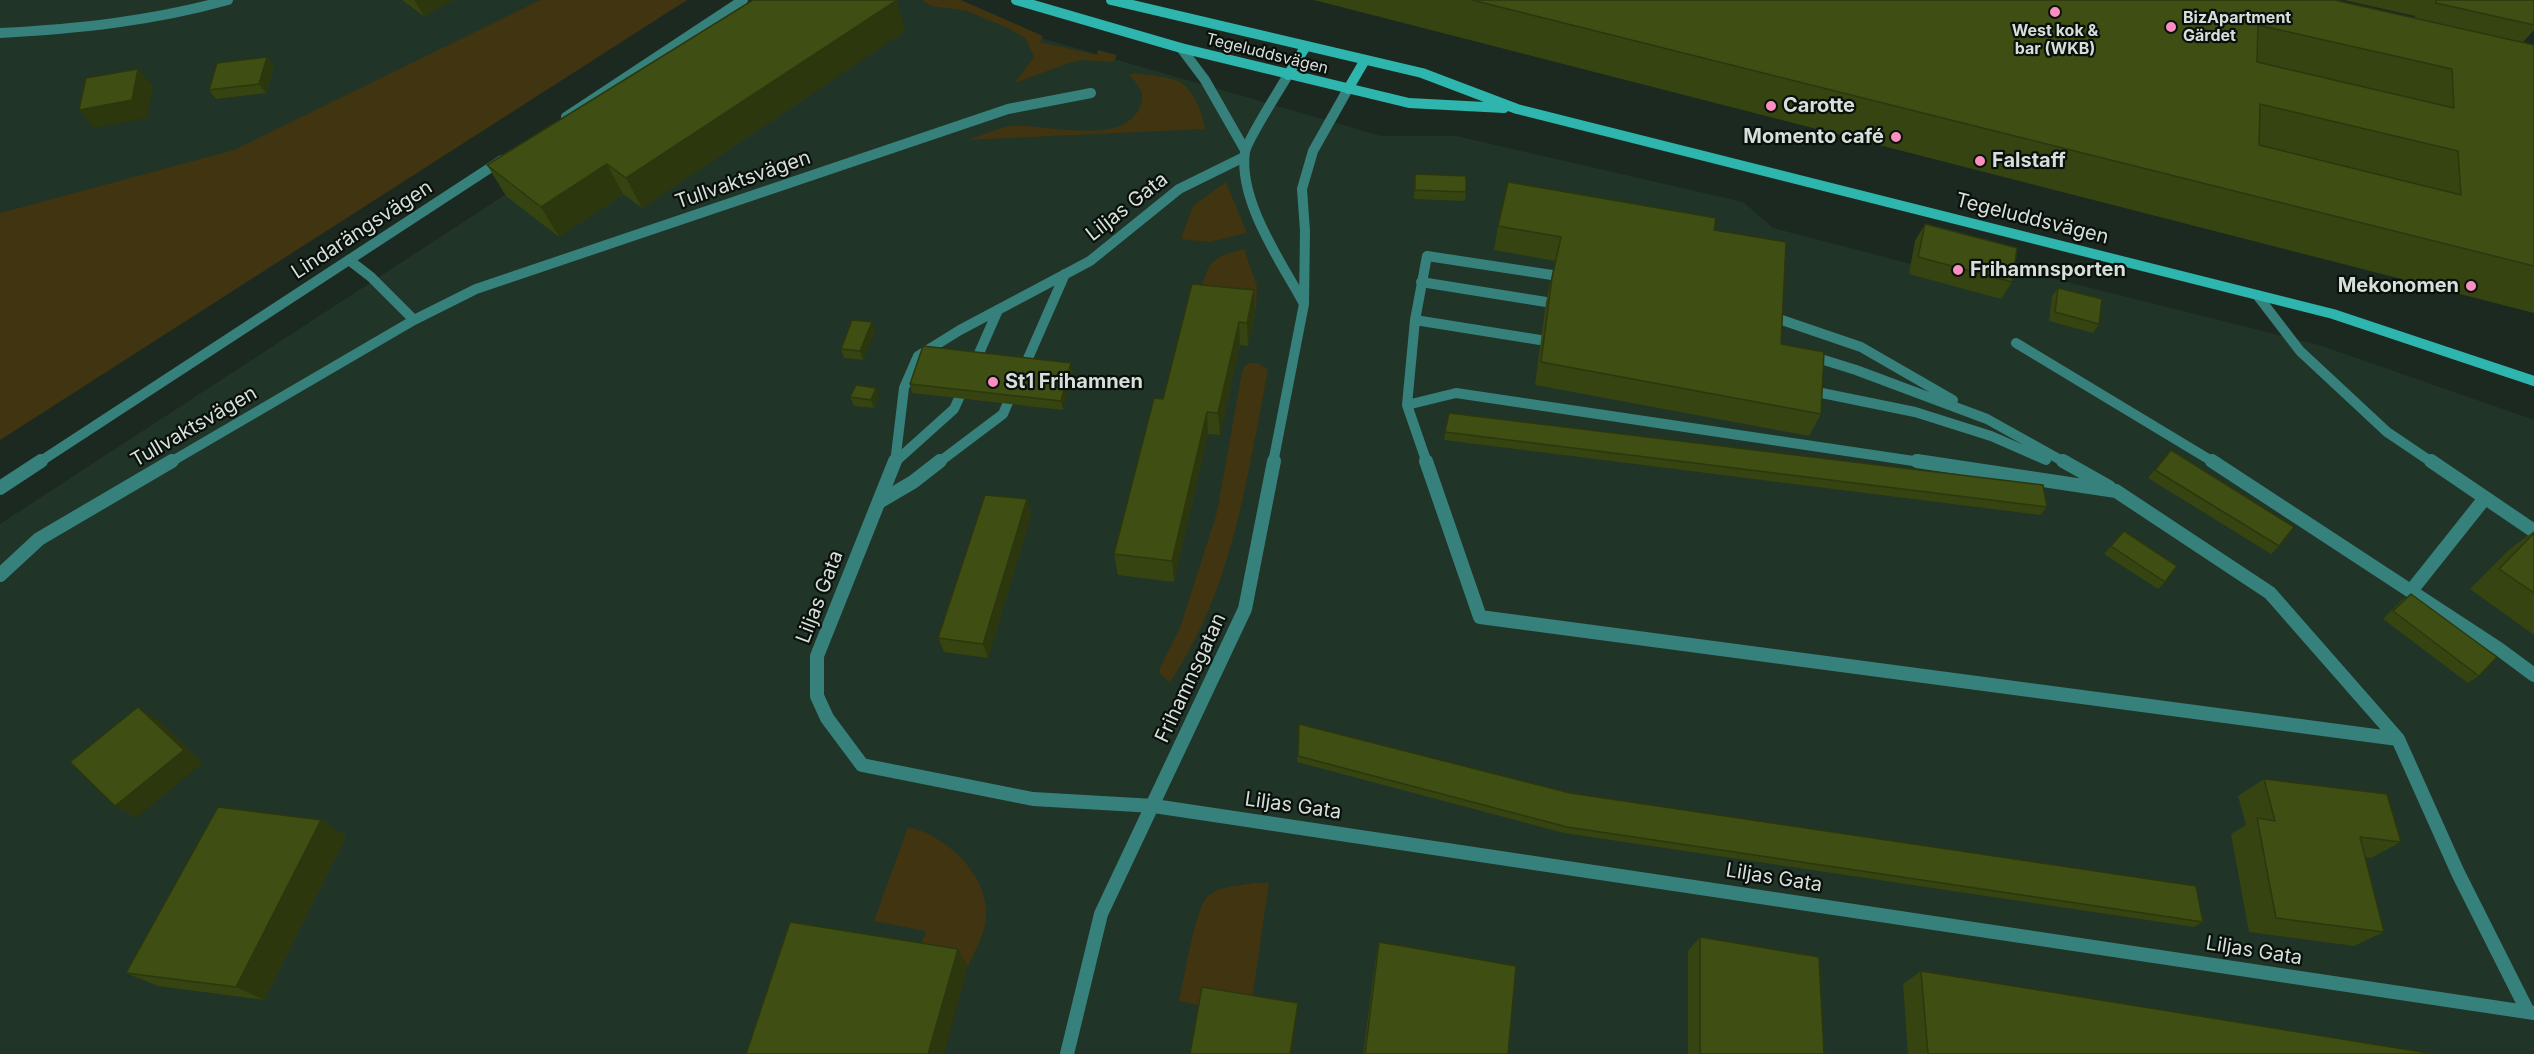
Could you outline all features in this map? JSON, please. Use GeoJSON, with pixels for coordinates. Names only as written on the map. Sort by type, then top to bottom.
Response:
{"type":"FeatureCollection","features":[{"type":"Feature","properties":{"kind":"main road","name":"Tegeluddsvägen"},"geometry":{"type":"LineString","coordinates":[[1016,0],[1181,48],[1409,103],[1517,109]]}},
{"type":"Feature","properties":{"kind":"main road","name":"Tegeluddsvägen"},"geometry":{"type":"LineString","coordinates":[[1111,0],[1129,2],[1422,73],[1517,109],[2333,314],[2534,381]]}},
{"type":"Feature","properties":{"kind":"main road"},"geometry":{"type":"LineString","coordinates":[[1288,75],[1306,46]]}},
{"type":"Feature","properties":{"kind":"main road"},"geometry":{"type":"LineString","coordinates":[[1348,89],[1365,60]]}},
{"type":"Feature","properties":{"kind":"street"},"geometry":{"type":"LineString","coordinates":[[0,33],[63,30],[194,11],[228,0]]}},
{"type":"Feature","properties":{"kind":"street"},"geometry":{"type":"LineString","coordinates":[[558,122],[743,0]]}},
{"type":"Feature","properties":{"kind":"street"},"geometry":{"type":"LineString","coordinates":[[1181,48],[1224,110],[1245,153],[1248,187],[1266,233],[1304,304]]}},
{"type":"Feature","properties":{"kind":"street"},"geometry":{"type":"LineString","coordinates":[[1245,153],[1288,75]]}},
{"type":"Feature","properties":{"kind":"street","name":"Frihamnsgatan"},"geometry":{"type":"LineString","coordinates":[[1067,1054],[1101,914],[1154,806],[1245,609],[1304,304],[1305,231],[1302,189],[1313,151],[1348,89]]}},
{"type":"Feature","properties":{"kind":"street","name":"Tullvaktsvägen"},"geometry":{"type":"LineString","coordinates":[[0,575],[39,539],[414,320],[476,289],[1008,109],[1091,93]]}},
{"type":"Feature","properties":{"kind":"street","name":"Liljas Gata"},"geometry":{"type":"LineString","coordinates":[[1245,153],[1179,189],[1090,261],[918,356],[904,388],[895,462],[817,656],[817,696],[827,718],[862,765],[1034,799],[1154,806],[2531,1013]]}},
{"type":"Feature","properties":{"kind":"street","name":"Lindarängsvägen"},"geometry":{"type":"LineString","coordinates":[[0,488],[508,155]]}},
{"type":"Feature","properties":{"kind":"street"},"geometry":{"type":"LineString","coordinates":[[1552,275],[1427,256],[1421,282],[1407,405],[1480,616],[2398,739]]}},
{"type":"Feature","properties":{"kind":"street"},"geometry":{"type":"LineString","coordinates":[[349,260],[371,277],[414,320]]}},
{"type":"Feature","properties":{"kind":"street"},"geometry":{"type":"LineString","coordinates":[[879,502],[913,482],[1003,414],[1065,274]]}},
{"type":"Feature","properties":{"kind":"street"},"geometry":{"type":"LineString","coordinates":[[1421,282],[1546,302]]}},
{"type":"Feature","properties":{"kind":"street"},"geometry":{"type":"LineString","coordinates":[[2257,295],[2301,351],[2378,425],[2534,531]]}},
{"type":"Feature","properties":{"kind":"street"},"geometry":{"type":"LineString","coordinates":[[895,462],[954,408],[998,310]]}},
{"type":"Feature","properties":{"kind":"street"},"geometry":{"type":"LineString","coordinates":[[1773,317],[1861,347],[2115,491],[2270,593],[2398,739],[2458,873],[2531,1013]]}},
{"type":"Feature","properties":{"kind":"street"},"geometry":{"type":"LineString","coordinates":[[1415,320],[1540,340]]}},
{"type":"Feature","properties":{"kind":"street"},"geometry":{"type":"LineString","coordinates":[[2016,343],[2223,468],[2534,675]]}},
{"type":"Feature","properties":{"kind":"street"},"geometry":{"type":"LineString","coordinates":[[1792,350],[1856,369],[1987,419]]}},
{"type":"Feature","properties":{"kind":"street"},"geometry":{"type":"LineString","coordinates":[[1812,392],[1915,412],[1991,436],[2115,491]]}},
{"type":"Feature","properties":{"kind":"street"},"geometry":{"type":"LineString","coordinates":[[1407,405],[1456,393],[2115,491]]}},
{"type":"Feature","properties":{"kind":"street"},"geometry":{"type":"LineString","coordinates":[[2411,591],[2485,498]]}},
{"type":"Feature","properties":{"kind":"shaded area"},"geometry":{"type":"Polygon","coordinates":[[[0,0],[540,0],[234,151],[0,213],[0,0]]]}},
{"type":"Feature","properties":{"kind":"shaded area"},"geometry":{"type":"Polygon","coordinates":[[[540,0],[687,0],[0,440],[0,213],[234,150],[540,0]]]}},
{"type":"Feature","properties":{"kind":"shaded area"},"geometry":{"type":"Polygon","coordinates":[[[804,0],[955,0],[1041,38],[1381,136],[1456,136],[1743,202],[1773,228],[1911,264],[2011,268],[2322,346],[2534,420],[2534,1054],[0,1054],[0,524],[804,0]]]}},
{"type":"Feature","properties":{"kind":"shaded area"},"geometry":{"type":"Polygon","coordinates":[[[922,0],[961,0],[1043,36],[1040,42],[1097,55],[1098,50],[1116,55],[1116,58],[1112,62],[1082,60],[1069,63],[1015,83],[1034,57],[1026,39],[1008,28],[967,11],[931,6],[922,0]]]}},
{"type":"Feature","properties":{"kind":"shaded area"},"geometry":{"type":"Polygon","coordinates":[[[1135,73],[1168,78],[1183,84],[1193,95],[1205,129],[967,140],[1011,126],[1082,131],[1117,127],[1131,119],[1142,102],[1140,90],[1129,75],[1135,73]]]}},
{"type":"Feature","properties":{"kind":"shaded area"},"geometry":{"type":"Polygon","coordinates":[[[1226,182],[1247,233],[1209,242],[1181,239],[1193,206],[1226,182]]]}},
{"type":"Feature","properties":{"kind":"shaded area"},"geometry":{"type":"Polygon","coordinates":[[[1244,249],[1257,286],[1256,309],[1200,302],[1200,293],[1206,275],[1213,263],[1229,253],[1244,249]]]}},
{"type":"Feature","properties":{"kind":"shaded area"},"geometry":{"type":"Polygon","coordinates":[[[1250,363],[1258,363],[1268,370],[1235,531],[1209,609],[1191,647],[1170,682],[1160,674],[1160,668],[1180,628],[1217,512],[1242,372],[1250,363]]]}},
{"type":"Feature","properties":{"kind":"shaded area"},"geometry":{"type":"Polygon","coordinates":[[[908,827],[936,838],[950,848],[973,873],[981,887],[985,902],[984,930],[968,966],[917,956],[926,931],[874,921],[908,827]]]}},
{"type":"Feature","properties":{"kind":"shaded area"},"geometry":{"type":"Polygon","coordinates":[[[1253,883],[1269,883],[1251,1008],[1203,1006],[1179,1001],[1194,929],[1203,903],[1208,896],[1218,890],[1253,883]]]}},
{"type":"Feature","properties":{"kind":"building"},"geometry":{"type":"Polygon","coordinates":[[[753,0],[897,0],[626,178],[607,164],[541,207],[487,165],[753,0]]]}},
{"type":"Feature","properties":{"kind":"building"},"geometry":{"type":"Polygon","coordinates":[[[1472,0],[2334,0],[2534,45],[2534,266],[1472,0]],[[2258,25],[2257,62],[2454,108],[2452,69],[2258,25]],[[2260,104],[2259,145],[2461,195],[2458,151],[2260,104]]]}},
{"type":"Feature","properties":{"kind":"building"},"geometry":{"type":"Polygon","coordinates":[[[2436,0],[2534,0],[2534,25],[2436,3],[2436,0]]]}},
{"type":"Feature","properties":{"kind":"building"},"geometry":{"type":"Polygon","coordinates":[[[267,57],[259,84],[209,90],[217,63],[267,57]]]}},
{"type":"Feature","properties":{"kind":"building"},"geometry":{"type":"Polygon","coordinates":[[[138,69],[132,100],[79,110],[86,78],[138,69]]]}},
{"type":"Feature","properties":{"kind":"building"},"geometry":{"type":"Polygon","coordinates":[[[1415,174],[1466,176],[1466,192],[1415,190],[1415,174]]]}},
{"type":"Feature","properties":{"kind":"building"},"geometry":{"type":"Polygon","coordinates":[[[1508,182],[1716,218],[1714,230],[1786,242],[1781,344],[1824,352],[1821,414],[1541,362],[1552,278],[1561,237],[1498,226],[1508,182]]]}},
{"type":"Feature","properties":{"kind":"building"},"geometry":{"type":"Polygon","coordinates":[[[1925,224],[2017,248],[2012,282],[1918,257],[1925,224]]]}},
{"type":"Feature","properties":{"kind":"building"},"geometry":{"type":"Polygon","coordinates":[[[1192,284],[1254,290],[1247,323],[1239,322],[1218,413],[1207,412],[1172,561],[1114,554],[1154,398],[1163,399],[1192,284]]]}},
{"type":"Feature","properties":{"kind":"building"},"geometry":{"type":"Polygon","coordinates":[[[2058,288],[2102,299],[2099,324],[2055,312],[2058,288]]]}},
{"type":"Feature","properties":{"kind":"building"},"geometry":{"type":"Polygon","coordinates":[[[852,320],[872,322],[860,351],[841,349],[852,320]]]}},
{"type":"Feature","properties":{"kind":"building"},"geometry":{"type":"Polygon","coordinates":[[[923,346],[1071,363],[1061,401],[910,384],[923,346]]]}},
{"type":"Feature","properties":{"kind":"building"},"geometry":{"type":"Polygon","coordinates":[[[856,385],[876,388],[871,400],[850,397],[856,385]]]}},
{"type":"Feature","properties":{"kind":"building"},"geometry":{"type":"Polygon","coordinates":[[[1449,413],[2043,485],[2047,507],[1445,432],[1449,413]]]}},
{"type":"Feature","properties":{"kind":"building"},"geometry":{"type":"Polygon","coordinates":[[[2171,450],[2294,527],[2279,546],[2155,470],[2171,450]]]}},
{"type":"Feature","properties":{"kind":"building"},"geometry":{"type":"Polygon","coordinates":[[[985,495],[1027,499],[983,644],[938,638],[985,495]]]}},
{"type":"Feature","properties":{"kind":"building"},"geometry":{"type":"Polygon","coordinates":[[[2124,531],[2177,566],[2165,582],[2111,546],[2124,531]]]}},
{"type":"Feature","properties":{"kind":"building"},"geometry":{"type":"Polygon","coordinates":[[[2534,533],[2534,593],[2499,569],[2534,533]]]}},
{"type":"Feature","properties":{"kind":"building"},"geometry":{"type":"Polygon","coordinates":[[[2411,594],[2497,657],[2479,676],[2393,611],[2411,594]]]}},
{"type":"Feature","properties":{"kind":"building"},"geometry":{"type":"Polygon","coordinates":[[[138,707],[184,750],[115,806],[70,762],[138,707]]]}},
{"type":"Feature","properties":{"kind":"building"},"geometry":{"type":"Polygon","coordinates":[[[1299,724],[1570,793],[2196,886],[2203,922],[1567,827],[1298,756],[1299,724]]]}},
{"type":"Feature","properties":{"kind":"building"},"geometry":{"type":"Polygon","coordinates":[[[2264,779],[2387,794],[2401,842],[2360,837],[2384,932],[2276,918],[2257,818],[2275,821],[2264,779]]]}},
{"type":"Feature","properties":{"kind":"building"},"geometry":{"type":"Polygon","coordinates":[[[218,807],[321,820],[236,987],[126,973],[218,807]]]}},
{"type":"Feature","properties":{"kind":"building"},"geometry":{"type":"Polygon","coordinates":[[[790,922],[958,949],[928,1054],[746,1054],[790,922]]]}},
{"type":"Feature","properties":{"kind":"building"},"geometry":{"type":"Polygon","coordinates":[[[1700,937],[1819,957],[1824,1054],[1700,1054],[1700,937]]]}},
{"type":"Feature","properties":{"kind":"building"},"geometry":{"type":"Polygon","coordinates":[[[1379,942],[1516,966],[1508,1054],[1365,1054],[1379,942]]]}},
{"type":"Feature","properties":{"kind":"building"},"geometry":{"type":"Polygon","coordinates":[[[1921,971],[2434,1054],[1928,1054],[1921,971]]]}},
{"type":"Feature","properties":{"kind":"building"},"geometry":{"type":"Polygon","coordinates":[[[1202,987],[1298,1003],[1290,1054],[1190,1054],[1202,987]]]}},
{"type":"Feature","properties":{"kind":"place","name":"West kok & bar (WKB)"},"geometry":{"type":"Point","coordinates":[2055,12]}},
{"type":"Feature","properties":{"kind":"place","name":"BizApartment Gärdet"},"geometry":{"type":"Point","coordinates":[2171,27]}},
{"type":"Feature","properties":{"kind":"place","name":"Carotte"},"geometry":{"type":"Point","coordinates":[1771,106]}},
{"type":"Feature","properties":{"kind":"place","name":"Momento café"},"geometry":{"type":"Point","coordinates":[1896,137]}},
{"type":"Feature","properties":{"kind":"place","name":"Falstaff"},"geometry":{"type":"Point","coordinates":[1980,161]}},
{"type":"Feature","properties":{"kind":"place","name":"Frihamnsporten"},"geometry":{"type":"Point","coordinates":[1958,270]}},
{"type":"Feature","properties":{"kind":"place","name":"Mekonomen"},"geometry":{"type":"Point","coordinates":[2471,286]}},
{"type":"Feature","properties":{"kind":"place","name":"St1 Frihamnen"},"geometry":{"type":"Point","coordinates":[993,382]}}]}
